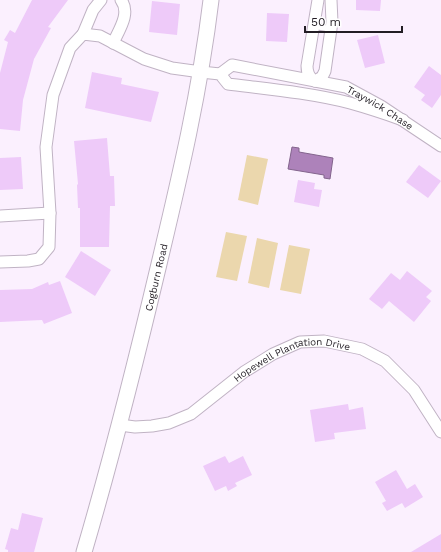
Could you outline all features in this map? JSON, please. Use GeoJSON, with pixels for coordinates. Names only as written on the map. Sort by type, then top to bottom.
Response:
{"type":"FeatureCollection","features":[{"type":"Feature","properties":{"kind":"street"},"geometry":{"type":"LineString","coordinates":[[0,262],[39,259],[49,246],[50,213],[46,147],[53,95],[70,48],[83,34],[93,10],[100,0]]}},
{"type":"Feature","properties":{"kind":"street"},"geometry":{"type":"LineString","coordinates":[[113,43],[124,17],[125,10],[121,0]]}},
{"type":"Feature","properties":{"kind":"street","name":"Cogburn Road"},"geometry":{"type":"LineString","coordinates":[[84,552],[120,426],[183,161],[201,72],[211,0]]}},
{"type":"Feature","properties":{"kind":"street"},"geometry":{"type":"LineString","coordinates":[[315,81],[308,74],[307,66],[318,0]]}},
{"type":"Feature","properties":{"kind":"street"},"geometry":{"type":"LineString","coordinates":[[312,96],[315,81],[322,77],[325,71],[331,29],[332,0]]}},
{"type":"Feature","properties":{"kind":"street"},"geometry":{"type":"LineString","coordinates":[[83,34],[100,36],[144,59],[172,68],[220,74],[228,84],[312,96],[355,104],[403,120]]}},
{"type":"Feature","properties":{"kind":"street","name":"Traywick Chase"},"geometry":{"type":"LineString","coordinates":[[220,74],[232,65],[346,88],[357,92],[403,120],[441,146]]}},
{"type":"Feature","properties":{"kind":"street"},"geometry":{"type":"LineString","coordinates":[[0,216],[50,213]]}},
{"type":"Feature","properties":{"kind":"street","name":"Hopewell Plantation Drive"},"geometry":{"type":"LineString","coordinates":[[120,426],[135,428],[152,426],[174,421],[191,414],[244,372],[273,354],[300,342],[324,341],[362,349],[385,361],[414,390],[441,432]]}},
{"type":"Feature","properties":{"kind":"lane"},"geometry":{"type":"LineString","coordinates":[[314,26],[331,29]]}},
{"type":"Feature","properties":{"kind":"shaded area"},"geometry":{"type":"Polygon","coordinates":[[[292,147],[299,148],[299,152],[333,158],[330,179],[324,178],[324,175],[288,169],[292,147]]]}},
{"type":"Feature","properties":{"kind":"shaded area"},"geometry":{"type":"Polygon","coordinates":[[[247,155],[268,159],[258,205],[238,200],[247,155]]]}},
{"type":"Feature","properties":{"kind":"shaded area"},"geometry":{"type":"Polygon","coordinates":[[[226,232],[247,236],[237,281],[216,277],[226,232]]]}},
{"type":"Feature","properties":{"kind":"shaded area"},"geometry":{"type":"Polygon","coordinates":[[[257,238],[278,243],[269,288],[248,283],[257,238]]]}},
{"type":"Feature","properties":{"kind":"shaded area"},"geometry":{"type":"Polygon","coordinates":[[[289,245],[310,249],[301,294],[280,290],[289,245]]]}},
{"type":"Feature","properties":{"kind":"building"},"geometry":{"type":"Polygon","coordinates":[[[32,0],[68,0],[48,27],[51,28],[34,59],[23,100],[20,131],[0,129],[0,73],[8,42],[4,40],[10,30],[15,33],[32,0]]]}},
{"type":"Feature","properties":{"kind":"building"},"geometry":{"type":"Polygon","coordinates":[[[356,0],[381,0],[380,11],[356,10],[356,0]]]}},
{"type":"Feature","properties":{"kind":"building"},"geometry":{"type":"Polygon","coordinates":[[[152,1],[180,4],[177,35],[149,32],[152,1]]]}},
{"type":"Feature","properties":{"kind":"building"},"geometry":{"type":"Polygon","coordinates":[[[267,13],[289,14],[287,42],[266,41],[267,13]]]}},
{"type":"Feature","properties":{"kind":"building"},"geometry":{"type":"Polygon","coordinates":[[[378,35],[385,63],[365,68],[357,40],[378,35]]]}},
{"type":"Feature","properties":{"kind":"building"},"geometry":{"type":"Polygon","coordinates":[[[429,66],[441,75],[441,95],[432,108],[421,100],[425,95],[414,87],[429,66]]]}},
{"type":"Feature","properties":{"kind":"building"},"geometry":{"type":"Polygon","coordinates":[[[92,72],[122,78],[121,84],[159,92],[151,122],[85,108],[92,72]]]}},
{"type":"Feature","properties":{"kind":"building"},"geometry":{"type":"Polygon","coordinates":[[[107,138],[110,176],[114,176],[115,206],[110,206],[109,247],[80,247],[80,208],[78,208],[78,184],[74,141],[107,138]]]}},
{"type":"Feature","properties":{"kind":"building"},"geometry":{"type":"Polygon","coordinates":[[[21,157],[23,189],[0,190],[0,158],[21,157]]]}},
{"type":"Feature","properties":{"kind":"building"},"geometry":{"type":"Polygon","coordinates":[[[419,165],[441,181],[428,198],[406,182],[419,165]]]}},
{"type":"Feature","properties":{"kind":"building"},"geometry":{"type":"Polygon","coordinates":[[[298,180],[315,183],[314,189],[322,190],[319,207],[294,202],[298,180]]]}},
{"type":"Feature","properties":{"kind":"building"},"geometry":{"type":"Polygon","coordinates":[[[81,251],[111,270],[95,296],[65,277],[81,251]]]}},
{"type":"Feature","properties":{"kind":"building"},"geometry":{"type":"Polygon","coordinates":[[[407,271],[432,291],[426,297],[431,301],[414,322],[389,301],[382,309],[369,299],[391,273],[400,280],[407,271]]]}},
{"type":"Feature","properties":{"kind":"building"},"geometry":{"type":"Polygon","coordinates":[[[60,281],[72,313],[44,324],[42,320],[0,322],[0,290],[32,289],[48,282],[49,285],[60,281]]]}},
{"type":"Feature","properties":{"kind":"building"},"geometry":{"type":"Polygon","coordinates":[[[348,404],[349,410],[363,407],[366,429],[334,433],[335,439],[315,442],[310,410],[348,404]]]}},
{"type":"Feature","properties":{"kind":"building"},"geometry":{"type":"Polygon","coordinates":[[[225,456],[229,463],[243,456],[252,475],[235,483],[237,486],[228,491],[226,486],[215,491],[203,466],[225,456]]]}},
{"type":"Feature","properties":{"kind":"building"},"geometry":{"type":"Polygon","coordinates":[[[396,470],[407,489],[415,484],[423,497],[405,508],[402,503],[387,511],[382,503],[386,501],[375,482],[396,470]]]}},
{"type":"Feature","properties":{"kind":"building"},"geometry":{"type":"Polygon","coordinates":[[[22,513],[43,518],[34,552],[8,552],[8,550],[5,549],[11,528],[18,530],[22,513]]]}},
{"type":"Feature","properties":{"kind":"building"},"geometry":{"type":"Polygon","coordinates":[[[441,534],[441,552],[411,552],[441,534]]]}}]}
